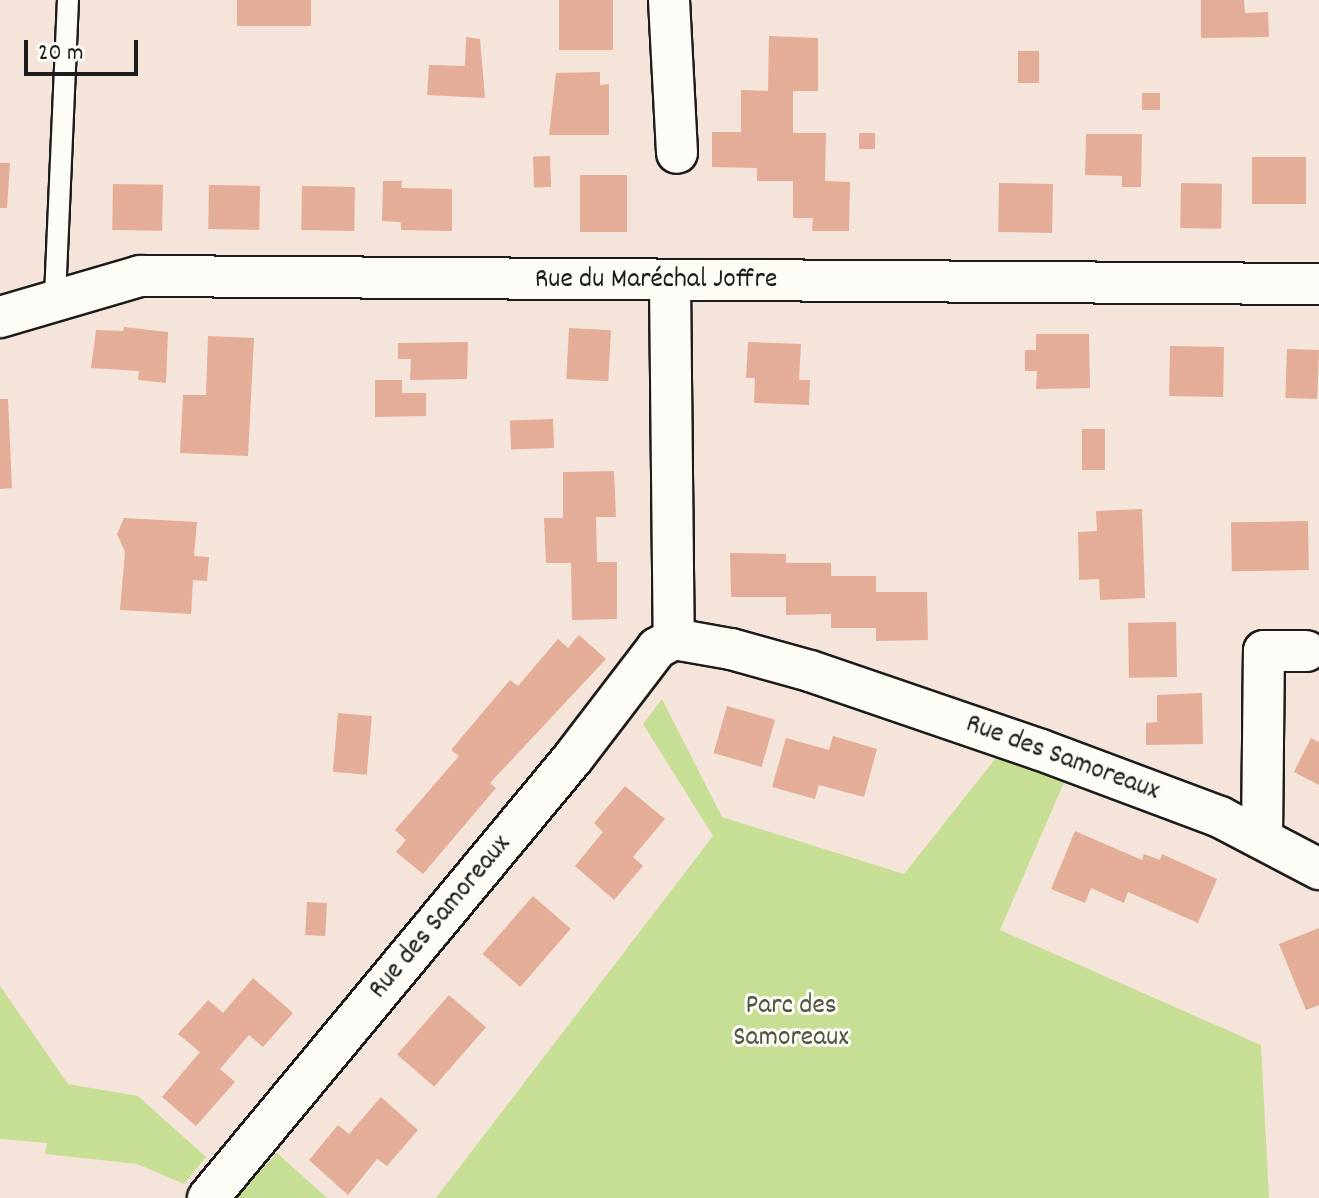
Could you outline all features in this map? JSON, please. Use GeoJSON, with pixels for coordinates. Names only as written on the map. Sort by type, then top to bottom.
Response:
{"type":"FeatureCollection","features":[{"type":"Feature","properties":{"kind":"street"},"geometry":{"type":"LineString","coordinates":[[669,0],[677,153]]}},
{"type":"Feature","properties":{"kind":"street","name":"Rue du Maréchal Joffre"},"geometry":{"type":"LineString","coordinates":[[0,317],[55,297],[140,276],[670,282],[1319,284]]}},
{"type":"Feature","properties":{"kind":"street"},"geometry":{"type":"LineString","coordinates":[[670,282],[674,639]]}},
{"type":"Feature","properties":{"kind":"street","name":"Rue des Samoreaux"},"geometry":{"type":"LineString","coordinates":[[208,1198],[573,758],[657,648],[674,639],[731,649],[810,671],[1041,750],[1220,817],[1319,869]]}},
{"type":"Feature","properties":{"kind":"street"},"geometry":{"type":"LineString","coordinates":[[1262,838],[1264,651],[1306,651]]}},
{"type":"Feature","properties":{"kind":"lane"},"geometry":{"type":"LineString","coordinates":[[55,297],[68,0]]}},
{"type":"Feature","properties":{"kind":"green space","name":"Parc des Samoreaux"},"geometry":{"type":"Polygon","coordinates":[[[662,699],[722,817],[904,874],[1007,744],[1069,771],[1000,930],[1261,1045],[1269,1198],[436,1198],[713,836],[643,724],[662,699]]]}},
{"type":"Feature","properties":{"kind":"green space"},"geometry":{"type":"Polygon","coordinates":[[[0,986],[68,1084],[138,1096],[206,1157],[184,1184],[137,1164],[45,1154],[47,1143],[0,1139],[0,986]]]}},
{"type":"Feature","properties":{"kind":"green space"},"geometry":{"type":"Polygon","coordinates":[[[277,1153],[327,1198],[235,1198],[277,1153]]]}},
{"type":"Feature","properties":{"kind":"building"},"geometry":{"type":"Polygon","coordinates":[[[237,0],[311,0],[311,26],[237,26],[237,0]]]}},
{"type":"Feature","properties":{"kind":"building"},"geometry":{"type":"Polygon","coordinates":[[[559,0],[613,0],[613,50],[559,50],[559,0]]]}},
{"type":"Feature","properties":{"kind":"building"},"geometry":{"type":"Polygon","coordinates":[[[1201,0],[1244,0],[1245,13],[1268,12],[1269,37],[1201,38],[1201,0]]]}},
{"type":"Feature","properties":{"kind":"building"},"geometry":{"type":"Polygon","coordinates":[[[769,36],[818,38],[818,91],[793,91],[793,133],[826,133],[825,181],[850,182],[849,231],[812,231],[813,218],[793,218],[793,181],[757,181],[757,168],[712,167],[712,132],[741,132],[741,90],[768,91],[769,36]]]}},
{"type":"Feature","properties":{"kind":"building"},"geometry":{"type":"Polygon","coordinates":[[[466,37],[480,39],[485,98],[427,95],[429,65],[465,66],[466,37]]]}},
{"type":"Feature","properties":{"kind":"building"},"geometry":{"type":"Polygon","coordinates":[[[1018,51],[1039,51],[1039,83],[1018,83],[1018,51]]]}},
{"type":"Feature","properties":{"kind":"building"},"geometry":{"type":"Polygon","coordinates":[[[600,72],[600,85],[609,84],[609,135],[549,135],[556,73],[600,72]]]}},
{"type":"Feature","properties":{"kind":"building"},"geometry":{"type":"Polygon","coordinates":[[[1142,93],[1160,93],[1160,110],[1142,110],[1142,93]]]}},
{"type":"Feature","properties":{"kind":"building"},"geometry":{"type":"Polygon","coordinates":[[[859,133],[875,133],[875,149],[859,149],[859,133]]]}},
{"type":"Feature","properties":{"kind":"building"},"geometry":{"type":"Polygon","coordinates":[[[1086,134],[1142,134],[1141,187],[1122,187],[1122,176],[1085,175],[1086,134]]]}},
{"type":"Feature","properties":{"kind":"building"},"geometry":{"type":"Polygon","coordinates":[[[550,156],[551,187],[534,188],[533,157],[550,156]]]}},
{"type":"Feature","properties":{"kind":"building"},"geometry":{"type":"Polygon","coordinates":[[[1252,157],[1306,157],[1306,204],[1252,204],[1252,157]]]}},
{"type":"Feature","properties":{"kind":"building"},"geometry":{"type":"Polygon","coordinates":[[[0,163],[10,163],[7,208],[0,208],[0,163]]]}},
{"type":"Feature","properties":{"kind":"building"},"geometry":{"type":"Polygon","coordinates":[[[580,175],[627,175],[627,232],[580,232],[580,175]]]}},
{"type":"Feature","properties":{"kind":"building"},"geometry":{"type":"Polygon","coordinates":[[[383,181],[402,181],[401,188],[452,189],[452,231],[401,230],[401,222],[382,221],[383,181]]]}},
{"type":"Feature","properties":{"kind":"building"},"geometry":{"type":"Polygon","coordinates":[[[999,183],[1053,184],[1052,233],[998,232],[999,183]]]}},
{"type":"Feature","properties":{"kind":"building"},"geometry":{"type":"Polygon","coordinates":[[[1181,183],[1222,184],[1221,229],[1180,228],[1181,183]]]}},
{"type":"Feature","properties":{"kind":"building"},"geometry":{"type":"Polygon","coordinates":[[[113,184],[163,185],[162,231],[112,230],[113,184]]]}},
{"type":"Feature","properties":{"kind":"building"},"geometry":{"type":"Polygon","coordinates":[[[209,185],[260,186],[259,230],[208,229],[209,185]]]}},
{"type":"Feature","properties":{"kind":"building"},"geometry":{"type":"Polygon","coordinates":[[[302,186],[355,187],[354,231],[301,230],[302,186]]]}},
{"type":"Feature","properties":{"kind":"building"},"geometry":{"type":"Polygon","coordinates":[[[124,327],[168,332],[166,383],[138,380],[139,371],[91,368],[96,330],[123,331],[124,327]]]}},
{"type":"Feature","properties":{"kind":"building"},"geometry":{"type":"Polygon","coordinates":[[[569,328],[611,330],[608,381],[566,379],[569,328]]]}},
{"type":"Feature","properties":{"kind":"building"},"geometry":{"type":"Polygon","coordinates":[[[1036,334],[1089,334],[1090,388],[1036,389],[1037,371],[1025,371],[1025,350],[1036,350],[1036,334]]]}},
{"type":"Feature","properties":{"kind":"building"},"geometry":{"type":"Polygon","coordinates":[[[208,336],[254,338],[248,456],[180,453],[183,395],[206,395],[208,336]]]}},
{"type":"Feature","properties":{"kind":"building"},"geometry":{"type":"Polygon","coordinates":[[[468,342],[467,379],[410,380],[411,359],[398,359],[398,343],[468,342]]]}},
{"type":"Feature","properties":{"kind":"building"},"geometry":{"type":"Polygon","coordinates":[[[748,342],[801,344],[799,380],[810,380],[809,405],[754,403],[755,378],[746,378],[748,342]]]}},
{"type":"Feature","properties":{"kind":"building"},"geometry":{"type":"Polygon","coordinates":[[[1170,346],[1224,347],[1223,397],[1169,396],[1170,346]]]}},
{"type":"Feature","properties":{"kind":"building"},"geometry":{"type":"Polygon","coordinates":[[[1287,349],[1319,350],[1317,399],[1285,398],[1287,349]]]}},
{"type":"Feature","properties":{"kind":"building"},"geometry":{"type":"Polygon","coordinates":[[[375,380],[402,380],[402,393],[426,393],[426,416],[375,417],[375,380]]]}},
{"type":"Feature","properties":{"kind":"building"},"geometry":{"type":"Polygon","coordinates":[[[0,399],[8,399],[12,488],[0,489],[0,399]]]}},
{"type":"Feature","properties":{"kind":"building"},"geometry":{"type":"Polygon","coordinates":[[[553,419],[554,448],[511,449],[510,421],[553,419]]]}},
{"type":"Feature","properties":{"kind":"building"},"geometry":{"type":"Polygon","coordinates":[[[1082,429],[1105,429],[1105,470],[1082,470],[1082,429]]]}},
{"type":"Feature","properties":{"kind":"building"},"geometry":{"type":"Polygon","coordinates":[[[614,471],[616,517],[596,517],[597,562],[617,562],[617,619],[572,620],[571,563],[546,563],[544,518],[563,518],[563,472],[614,471]]]}},
{"type":"Feature","properties":{"kind":"building"},"geometry":{"type":"Polygon","coordinates":[[[1142,509],[1145,598],[1100,600],[1099,579],[1079,580],[1078,532],[1097,531],[1096,511],[1142,509]]]}},
{"type":"Feature","properties":{"kind":"building"},"geometry":{"type":"Polygon","coordinates":[[[124,518],[197,522],[194,556],[209,557],[207,581],[193,580],[191,614],[120,610],[125,552],[117,534],[124,518]]]}},
{"type":"Feature","properties":{"kind":"building"},"geometry":{"type":"Polygon","coordinates":[[[1308,521],[1309,570],[1232,571],[1231,522],[1308,521]]]}},
{"type":"Feature","properties":{"kind":"building"},"geometry":{"type":"Polygon","coordinates":[[[730,553],[786,554],[786,563],[831,563],[831,576],[876,576],[876,592],[927,592],[928,640],[876,641],[876,628],[831,628],[831,614],[786,615],[786,597],[731,597],[730,553]]]}},
{"type":"Feature","properties":{"kind":"building"},"geometry":{"type":"Polygon","coordinates":[[[1176,622],[1177,677],[1129,678],[1128,623],[1176,622]]]}},
{"type":"Feature","properties":{"kind":"building"},"geometry":{"type":"Polygon","coordinates":[[[579,635],[606,659],[490,783],[496,788],[423,874],[396,852],[406,840],[395,830],[459,756],[451,750],[510,680],[518,686],[558,639],[568,648],[579,635]]]}},
{"type":"Feature","properties":{"kind":"building"},"geometry":{"type":"Polygon","coordinates":[[[1202,693],[1203,744],[1146,745],[1146,723],[1157,722],[1157,695],[1202,693]]]}},
{"type":"Feature","properties":{"kind":"building"},"geometry":{"type":"Polygon","coordinates":[[[727,706],[775,720],[762,767],[713,753],[727,706]]]}},
{"type":"Feature","properties":{"kind":"building"},"geometry":{"type":"Polygon","coordinates":[[[338,713],[372,716],[367,775],[333,772],[338,713]]]}},
{"type":"Feature","properties":{"kind":"building"},"geometry":{"type":"Polygon","coordinates":[[[833,736],[877,749],[864,797],[819,785],[815,799],[772,787],[786,738],[829,750],[833,736]]]}},
{"type":"Feature","properties":{"kind":"building"},"geometry":{"type":"Polygon","coordinates":[[[1311,738],[1319,742],[1319,785],[1294,772],[1311,738]]]}},
{"type":"Feature","properties":{"kind":"building"},"geometry":{"type":"Polygon","coordinates":[[[625,786],[665,819],[633,857],[643,866],[614,900],[575,866],[603,832],[594,823],[625,786]]]}},
{"type":"Feature","properties":{"kind":"building"},"geometry":{"type":"Polygon","coordinates":[[[1075,831],[1142,860],[1144,854],[1160,860],[1162,854],[1217,879],[1198,923],[1128,892],[1124,903],[1091,888],[1085,903],[1051,889],[1075,831]]]}},
{"type":"Feature","properties":{"kind":"building"},"geometry":{"type":"Polygon","coordinates":[[[533,896],[571,929],[520,987],[482,954],[533,896]]]}},
{"type":"Feature","properties":{"kind":"building"},"geometry":{"type":"Polygon","coordinates":[[[307,902],[327,903],[325,936],[305,935],[307,902]]]}},
{"type":"Feature","properties":{"kind":"building"},"geometry":{"type":"Polygon","coordinates":[[[1319,928],[1319,1005],[1306,1010],[1279,944],[1319,928]]]}},
{"type":"Feature","properties":{"kind":"building"},"geometry":{"type":"Polygon","coordinates":[[[253,978],[293,1013],[263,1047],[249,1035],[220,1069],[235,1082],[196,1126],[162,1097],[200,1052],[178,1034],[208,1000],[223,1013],[253,978]]]}},
{"type":"Feature","properties":{"kind":"building"},"geometry":{"type":"Polygon","coordinates":[[[449,995],[486,1027],[434,1087],[397,1055],[449,995]]]}},
{"type":"Feature","properties":{"kind":"building"},"geometry":{"type":"Polygon","coordinates":[[[381,1097],[418,1130],[387,1166],[377,1159],[348,1195],[309,1160],[338,1125],[349,1134],[381,1097]]]}}]}
